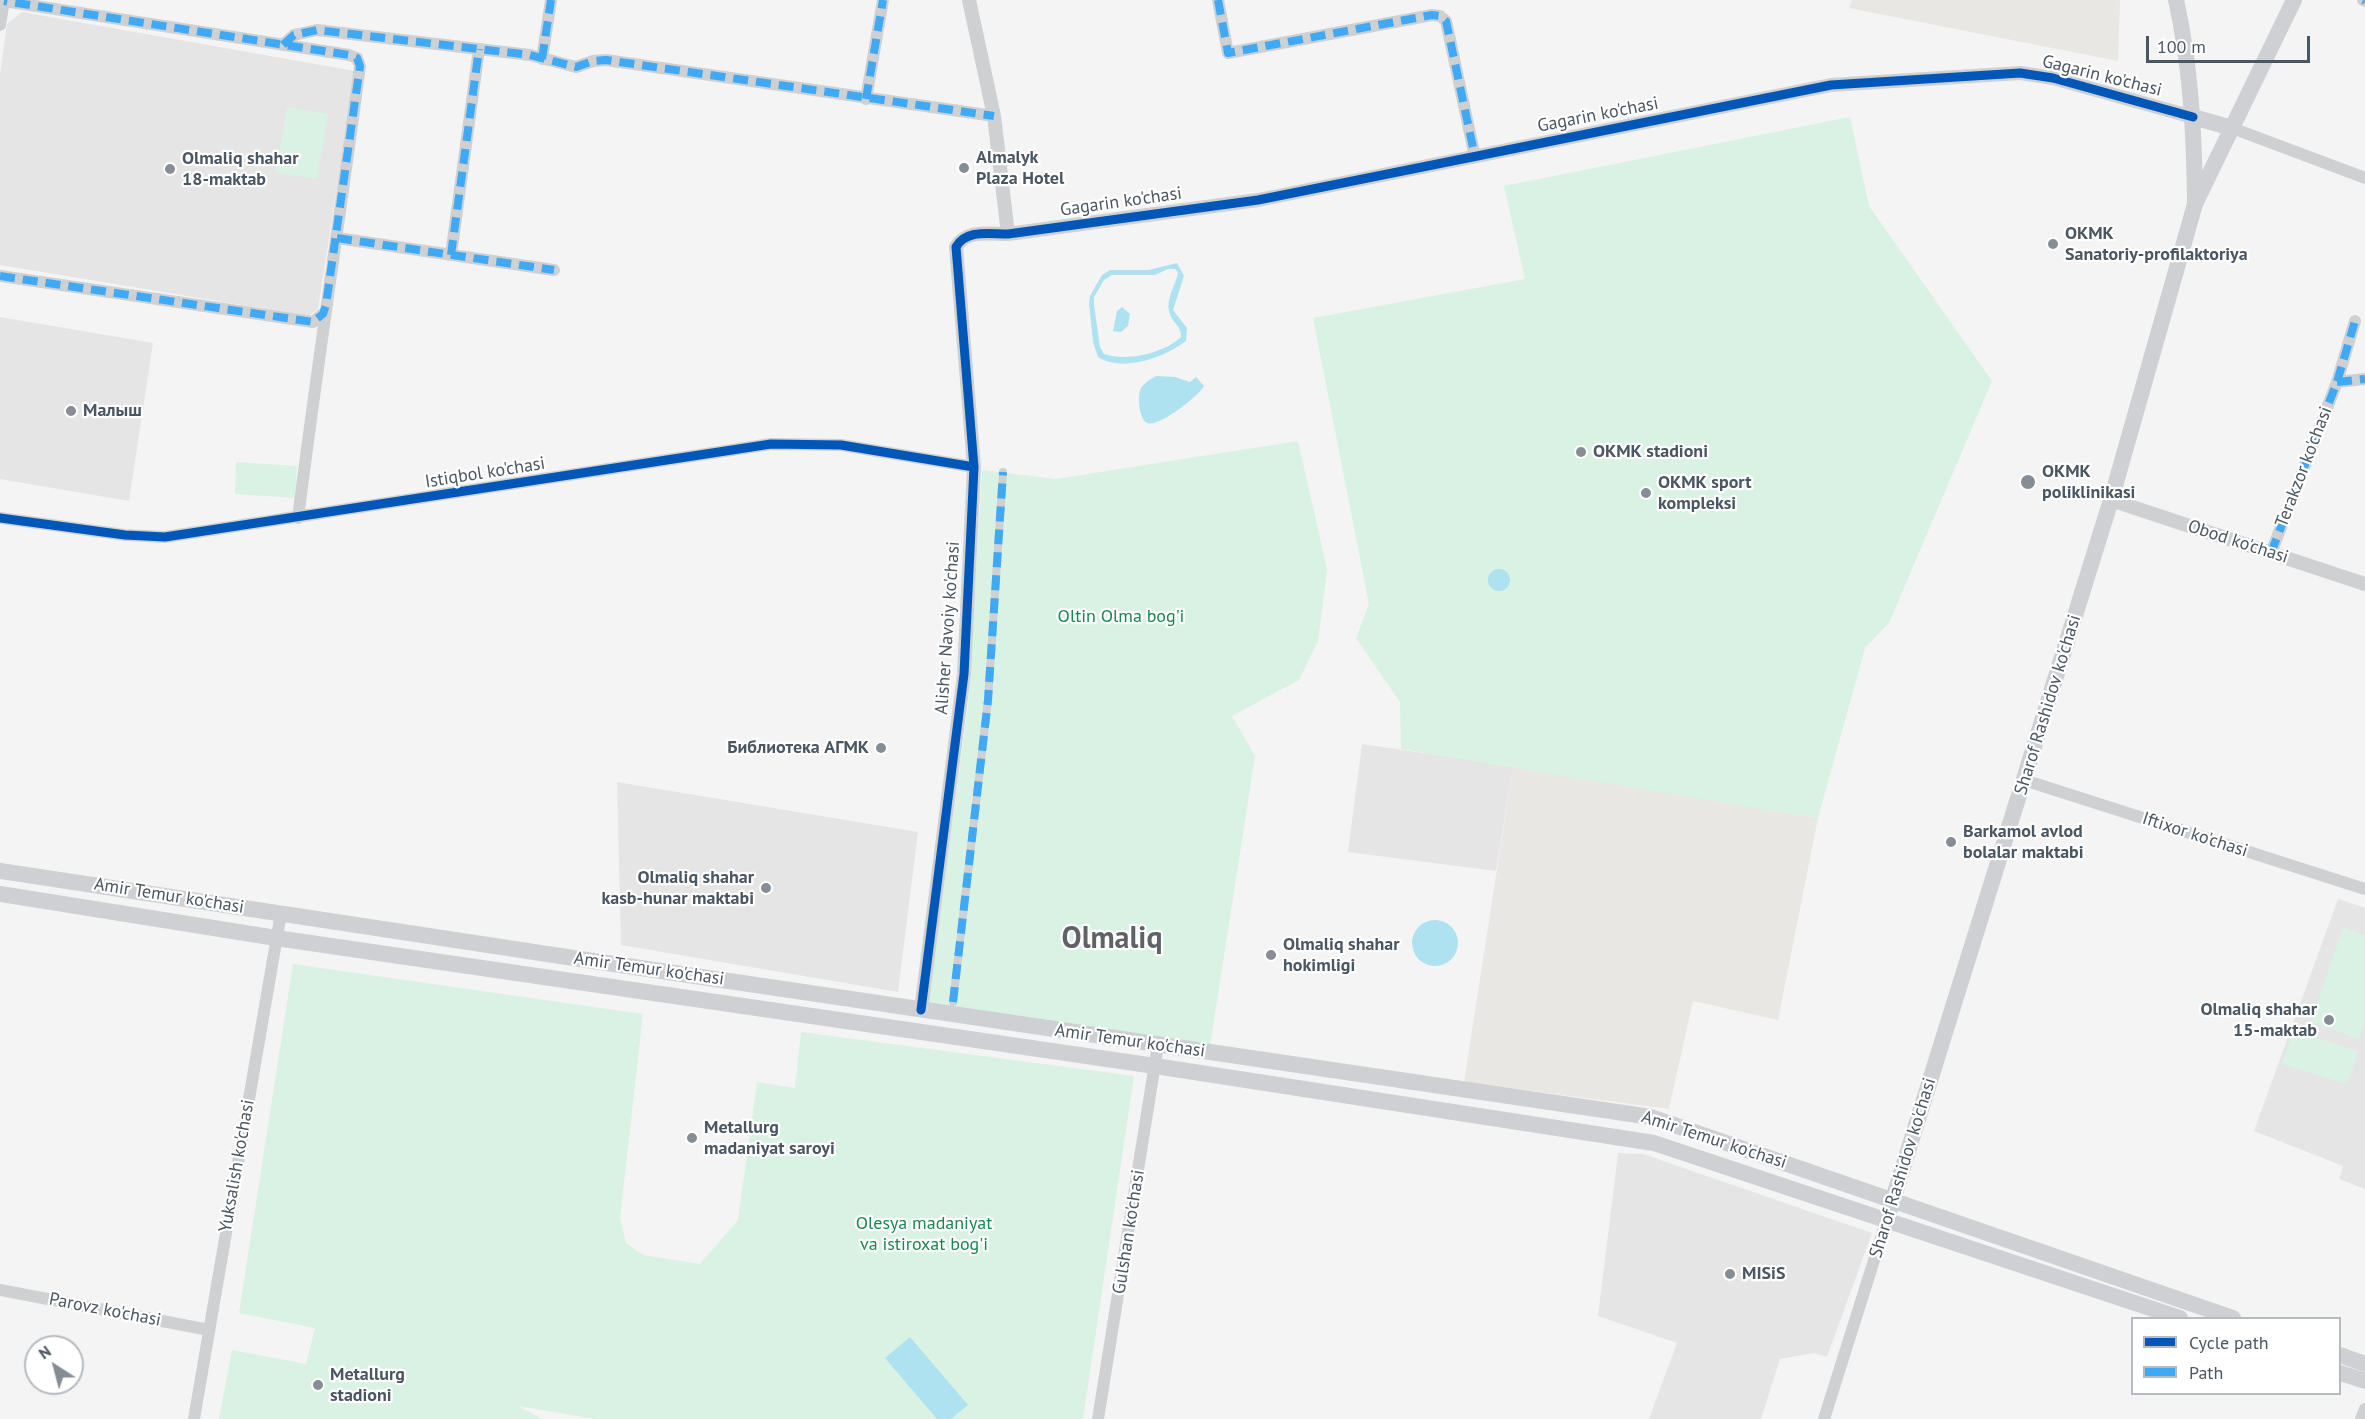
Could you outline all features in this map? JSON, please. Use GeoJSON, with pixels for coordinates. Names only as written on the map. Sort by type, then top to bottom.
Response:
{"type":"FeatureCollection","features":[{"type":"Feature","properties":{"kind":"main road"},"geometry":{"type":"LineString","coordinates":[[2176,0],[2187,51],[2193,117],[2195,204]]}},
{"type":"Feature","properties":{"kind":"main road","name":"Sharof Rashidov ko'chasi"},"geometry":{"type":"LineString","coordinates":[[1887,1219],[2111,500],[2195,204],[2294,0]]}},
{"type":"Feature","properties":{"kind":"main road"},"geometry":{"type":"LineString","coordinates":[[2193,117],[2232,128]]}},
{"type":"Feature","properties":{"kind":"main road","name":"Amir Temur ko'chasi"},"geometry":{"type":"LineString","coordinates":[[0,870],[600,962],[1651,1117],[2230,1317]]}},
{"type":"Feature","properties":{"kind":"main road","name":"Amir Temur ko'chasi"},"geometry":{"type":"LineString","coordinates":[[0,894],[276,938],[1155,1066],[1654,1143],[2177,1317]]}},
{"type":"Feature","properties":{"kind":"main road"},"geometry":{"type":"LineString","coordinates":[[600,962],[602,985]]}},
{"type":"Feature","properties":{"kind":"main road"},"geometry":{"type":"LineString","coordinates":[[804,1015],[808,992]]}},
{"type":"Feature","properties":{"kind":"main road"},"geometry":{"type":"LineString","coordinates":[[2341,1355],[2365,1364]]}},
{"type":"Feature","properties":{"kind":"main road"},"geometry":{"type":"LineString","coordinates":[[2341,1372],[2365,1381]]}},
{"type":"Feature","properties":{"kind":"street"},"geometry":{"type":"LineString","coordinates":[[0,25],[4,0],[357,58],[360,66],[337,238],[323,314],[297,518]]}},
{"type":"Feature","properties":{"kind":"street"},"geometry":{"type":"LineString","coordinates":[[542,59],[551,0]]}},
{"type":"Feature","properties":{"kind":"street"},"geometry":{"type":"LineString","coordinates":[[866,99],[883,0]]}},
{"type":"Feature","properties":{"kind":"street"},"geometry":{"type":"LineString","coordinates":[[969,0],[994,116],[1008,234]]}},
{"type":"Feature","properties":{"kind":"street"},"geometry":{"type":"LineString","coordinates":[[1218,0],[1228,53],[1432,15],[1440,16],[1446,21],[1475,157]]}},
{"type":"Feature","properties":{"kind":"street"},"geometry":{"type":"LineString","coordinates":[[283,45],[294,35],[317,30],[530,55],[576,67],[593,60],[606,60],[994,116]]}},
{"type":"Feature","properties":{"kind":"street"},"geometry":{"type":"LineString","coordinates":[[451,255],[479,49]]}},
{"type":"Feature","properties":{"kind":"street","name":"Gagarin ko'chasi"},"geometry":{"type":"LineString","coordinates":[[956,247],[960,239],[967,235],[1008,234],[1258,200],[1831,85],[2020,73],[2053,78],[2193,117]]}},
{"type":"Feature","properties":{"kind":"street"},"geometry":{"type":"LineString","coordinates":[[2232,128],[2365,177]]}},
{"type":"Feature","properties":{"kind":"street"},"geometry":{"type":"LineString","coordinates":[[337,238],[554,270]]}},
{"type":"Feature","properties":{"kind":"street","name":"Alisher Navoiy ko'chasi"},"geometry":{"type":"LineString","coordinates":[[921,1010],[964,674],[974,467],[956,247]]}},
{"type":"Feature","properties":{"kind":"street"},"geometry":{"type":"LineString","coordinates":[[0,276],[313,322],[323,314]]}},
{"type":"Feature","properties":{"kind":"street","name":"Terakzor ko'chasi"},"geometry":{"type":"LineString","coordinates":[[2271,553],[2337,382],[2355,321]]}},
{"type":"Feature","properties":{"kind":"street"},"geometry":{"type":"LineString","coordinates":[[2337,382],[2365,379]]}},
{"type":"Feature","properties":{"kind":"street","name":"Istiqbol ko'chasi"},"geometry":{"type":"LineString","coordinates":[[0,518],[125,535],[165,537],[771,444],[841,445],[974,467]]}},
{"type":"Feature","properties":{"kind":"street"},"geometry":{"type":"LineString","coordinates":[[952,1002],[988,700],[1004,472]]}},
{"type":"Feature","properties":{"kind":"street","name":"Obod ko'chasi"},"geometry":{"type":"LineString","coordinates":[[2111,500],[2365,584]]}},
{"type":"Feature","properties":{"kind":"street","name":"Iftixor ko'chasi"},"geometry":{"type":"LineString","coordinates":[[2024,780],[2365,889]]}},
{"type":"Feature","properties":{"kind":"street","name":"Yuksalish ko'chasi"},"geometry":{"type":"LineString","coordinates":[[194,1419],[281,913]]}},
{"type":"Feature","properties":{"kind":"street","name":"Gulshan ko'chasi"},"geometry":{"type":"LineString","coordinates":[[1098,1419],[1158,1045]]}},
{"type":"Feature","properties":{"kind":"street","name":"Sharof Rashidov ko'chasi"},"geometry":{"type":"LineString","coordinates":[[1824,1419],[1887,1219]]}},
{"type":"Feature","properties":{"kind":"street","name":"Parovz ko'chasi"},"geometry":{"type":"LineString","coordinates":[[0,1290],[209,1330]]}},
{"type":"Feature","properties":{"kind":"street"},"geometry":{"type":"LineString","coordinates":[[2361,1419],[2365,1409]]}},
{"type":"Feature","properties":{"kind":"shaded area"},"geometry":{"type":"Polygon","coordinates":[[[1852,0],[2120,0],[2118,61],[1849,8],[1852,0]]]}},
{"type":"Feature","properties":{"kind":"shaded area","name":"Olmaliq shahar 18-maktab"},"geometry":{"type":"Polygon","coordinates":[[[22,12],[355,71],[318,309],[308,316],[0,265],[0,74],[7,24],[22,12]]]}},
{"type":"Feature","properties":{"kind":"shaded area","name":"Малыш"},"geometry":{"type":"Polygon","coordinates":[[[0,317],[153,343],[129,501],[0,479],[0,317]]]}},
{"type":"Feature","properties":{"kind":"shaded area"},"geometry":{"type":"Polygon","coordinates":[[[1362,744],[1513,766],[1496,871],[1348,852],[1362,744]]]}},
{"type":"Feature","properties":{"kind":"shaded area"},"geometry":{"type":"Polygon","coordinates":[[[1513,766],[1818,818],[1778,1020],[1693,1001],[1669,1109],[1464,1082],[1513,766]]]}},
{"type":"Feature","properties":{"kind":"shaded area","name":"Olmaliq shahar kasb-hunar maktabi"},"geometry":{"type":"Polygon","coordinates":[[[617,782],[918,832],[898,992],[621,945],[617,782]]]}},
{"type":"Feature","properties":{"kind":"shaded area","name":"Olmaliq shahar 15-maktab"},"geometry":{"type":"Polygon","coordinates":[[[2338,899],[2365,908],[2365,1189],[2339,1179],[2343,1166],[2254,1131],[2338,899]]]}},
{"type":"Feature","properties":{"kind":"shaded area","name":"MISiS"},"geometry":{"type":"Polygon","coordinates":[[[1618,1153],[1643,1154],[1872,1233],[1827,1357],[1814,1353],[1780,1359],[1761,1419],[1649,1419],[1677,1343],[1598,1316],[1618,1153]]]}},
{"type":"Feature","properties":{"kind":"green space"},"geometry":{"type":"Polygon","coordinates":[[[287,107],[328,114],[317,179],[276,173],[287,107]]]}},
{"type":"Feature","properties":{"kind":"green space","name":"OKMK sport kompleksi"},"geometry":{"type":"Polygon","coordinates":[[[1850,117],[1869,206],[1992,381],[1889,623],[1865,648],[1818,818],[1401,749],[1400,702],[1356,638],[1369,604],[1313,318],[1525,279],[1504,186],[1850,117]]]}},
{"type":"Feature","properties":{"kind":"green space","name":"Oltin Olma bog'i"},"geometry":{"type":"Polygon","coordinates":[[[1298,441],[1327,569],[1318,641],[1299,680],[1232,716],[1255,756],[1210,1046],[928,1005],[969,697],[982,470],[1056,479],[1298,441]]]}},
{"type":"Feature","properties":{"kind":"green space"},"geometry":{"type":"Polygon","coordinates":[[[236,462],[297,466],[295,498],[235,494],[236,462]]]}},
{"type":"Feature","properties":{"kind":"green space"},"geometry":{"type":"Polygon","coordinates":[[[2343,928],[2365,935],[2365,1022],[2359,1039],[2311,1022],[2343,928]]]}},
{"type":"Feature","properties":{"kind":"green space","name":"Olesya madaniyat va istiroxat bog'i"},"geometry":{"type":"Polygon","coordinates":[[[293,964],[643,1014],[620,1218],[626,1243],[643,1255],[700,1264],[738,1220],[757,1082],[795,1088],[801,1032],[1134,1076],[1083,1419],[596,1419],[518,1406],[543,1419],[219,1419],[232,1350],[306,1364],[315,1328],[239,1313],[293,964]]]}},
{"type":"Feature","properties":{"kind":"green space"},"geometry":{"type":"Polygon","coordinates":[[[2293,1030],[2358,1051],[2347,1084],[2282,1064],[2293,1030]]]}},
{"type":"Feature","properties":{"kind":"water"},"geometry":{"type":"Polygon","coordinates":[[[1177,263],[1184,276],[1173,310],[1187,328],[1186,341],[1144,361],[1119,364],[1098,357],[1093,342],[1089,303],[1090,296],[1102,275],[1110,270],[1149,270],[1177,263]],[[1168,269],[1155,275],[1112,275],[1104,280],[1094,297],[1094,305],[1100,347],[1104,354],[1123,357],[1155,352],[1181,337],[1168,306],[1178,272],[1175,269],[1168,269]]]}},
{"type":"Feature","properties":{"kind":"water"},"geometry":{"type":"Polygon","coordinates":[[[1122,307],[1130,314],[1128,326],[1121,332],[1113,331],[1117,311],[1122,307]]]}},
{"type":"Feature","properties":{"kind":"water"},"geometry":{"type":"Polygon","coordinates":[[[1156,376],[1175,377],[1190,382],[1196,377],[1204,386],[1187,403],[1169,416],[1160,421],[1147,423],[1142,417],[1140,391],[1144,384],[1156,376]]]}},
{"type":"Feature","properties":{"kind":"water"},"geometry":{"type":"Polygon","coordinates":[[[1499,569],[1507,572],[1510,580],[1507,588],[1499,591],[1491,588],[1488,580],[1491,572],[1499,569]]]}},
{"type":"Feature","properties":{"kind":"water"},"geometry":{"type":"Polygon","coordinates":[[[1435,920],[1444,921],[1452,926],[1457,934],[1457,952],[1452,960],[1444,965],[1435,966],[1426,965],[1418,960],[1413,952],[1412,943],[1413,934],[1418,926],[1426,921],[1435,920]]]}},
{"type":"Feature","properties":{"kind":"water"},"geometry":{"type":"Polygon","coordinates":[[[910,1337],[968,1405],[951,1419],[937,1419],[885,1358],[910,1337]]]}},
{"type":"Feature","properties":{"kind":"marked path"},"geometry":{"type":"LineString","coordinates":[[542,59],[551,0]]}},
{"type":"Feature","properties":{"kind":"marked path"},"geometry":{"type":"LineString","coordinates":[[866,99],[883,0]]}},
{"type":"Feature","properties":{"kind":"marked path"},"geometry":{"type":"LineString","coordinates":[[1218,0],[1228,53],[1432,15],[1440,16],[1446,21],[1475,157]]}},
{"type":"Feature","properties":{"kind":"marked path"},"geometry":{"type":"LineString","coordinates":[[0,276],[313,322],[323,314],[326,305],[360,66],[357,58],[349,55],[4,1]]}},
{"type":"Feature","properties":{"kind":"marked path"},"geometry":{"type":"LineString","coordinates":[[283,45],[294,35],[317,30],[530,55],[576,67],[593,61],[606,60],[994,116]]}},
{"type":"Feature","properties":{"kind":"marked path"},"geometry":{"type":"LineString","coordinates":[[451,255],[479,49]]}},
{"type":"Feature","properties":{"kind":"marked path"},"geometry":{"type":"LineString","coordinates":[[337,238],[554,270]]}},
{"type":"Feature","properties":{"kind":"marked path"},"geometry":{"type":"LineString","coordinates":[[2271,553],[2337,382],[2355,321]]}},
{"type":"Feature","properties":{"kind":"marked path"},"geometry":{"type":"LineString","coordinates":[[2337,382],[2365,379]]}},
{"type":"Feature","properties":{"kind":"marked path"},"geometry":{"type":"LineString","coordinates":[[953,1002],[988,700],[1003,472]]}},
{"type":"Feature","properties":{"kind":"cycle path"},"geometry":{"type":"LineString","coordinates":[[921,1010],[964,674],[974,467],[956,247],[960,241],[979,234],[1008,234],[1258,200],[1831,85],[2020,73],[2053,78],[2193,117]]}},
{"type":"Feature","properties":{"kind":"cycle path"},"geometry":{"type":"LineString","coordinates":[[0,518],[125,535],[165,537],[771,444],[841,445],[974,467]]}},
{"type":"Feature","properties":{"kind":"place","name":"Almalyk Plaza Hotel"},"geometry":{"type":"Point","coordinates":[964,168]}},
{"type":"Feature","properties":{"kind":"place","name":"Olmaliq shahar 18-maktab"},"geometry":{"type":"Point","coordinates":[170,169]}},
{"type":"Feature","properties":{"kind":"place","name":"OKMK Sanatoriy-profilaktoriya"},"geometry":{"type":"Point","coordinates":[2053,244]}},
{"type":"Feature","properties":{"kind":"place","name":"Малыш"},"geometry":{"type":"Point","coordinates":[71,411]}},
{"type":"Feature","properties":{"kind":"place","name":"OKMK stadioni"},"geometry":{"type":"Point","coordinates":[1581,452]}},
{"type":"Feature","properties":{"kind":"place","name":"OKMK poliklinikasi"},"geometry":{"type":"Point","coordinates":[2028,482]}},
{"type":"Feature","properties":{"kind":"place","name":"OKMK sport kompleksi"},"geometry":{"type":"Point","coordinates":[1646,493]}},
{"type":"Feature","properties":{"kind":"place","name":"Библиотека АГМК"},"geometry":{"type":"Point","coordinates":[881,748]}},
{"type":"Feature","properties":{"kind":"place","name":"Barkamol avlod bolalar maktabi"},"geometry":{"type":"Point","coordinates":[1951,842]}},
{"type":"Feature","properties":{"kind":"place","name":"Olmaliq shahar kasb-hunar maktabi"},"geometry":{"type":"Point","coordinates":[766,888]}},
{"type":"Feature","properties":{"kind":"place","name":"Olmaliq shahar hokimligi"},"geometry":{"type":"Point","coordinates":[1271,955]}},
{"type":"Feature","properties":{"kind":"place","name":"Olmaliq shahar 15-maktab"},"geometry":{"type":"Point","coordinates":[2329,1020]}},
{"type":"Feature","properties":{"kind":"place","name":"Metallurg madaniyat saroyi"},"geometry":{"type":"Point","coordinates":[692,1138]}},
{"type":"Feature","properties":{"kind":"place","name":"MISiS"},"geometry":{"type":"Point","coordinates":[1730,1274]}},
{"type":"Feature","properties":{"kind":"place","name":"Metallurg stadioni"},"geometry":{"type":"Point","coordinates":[318,1385]}},
{"type":"Feature","properties":{"kind":"district","name":"Olmaliq"},"geometry":{"type":"Point","coordinates":[1112,939]}}]}
